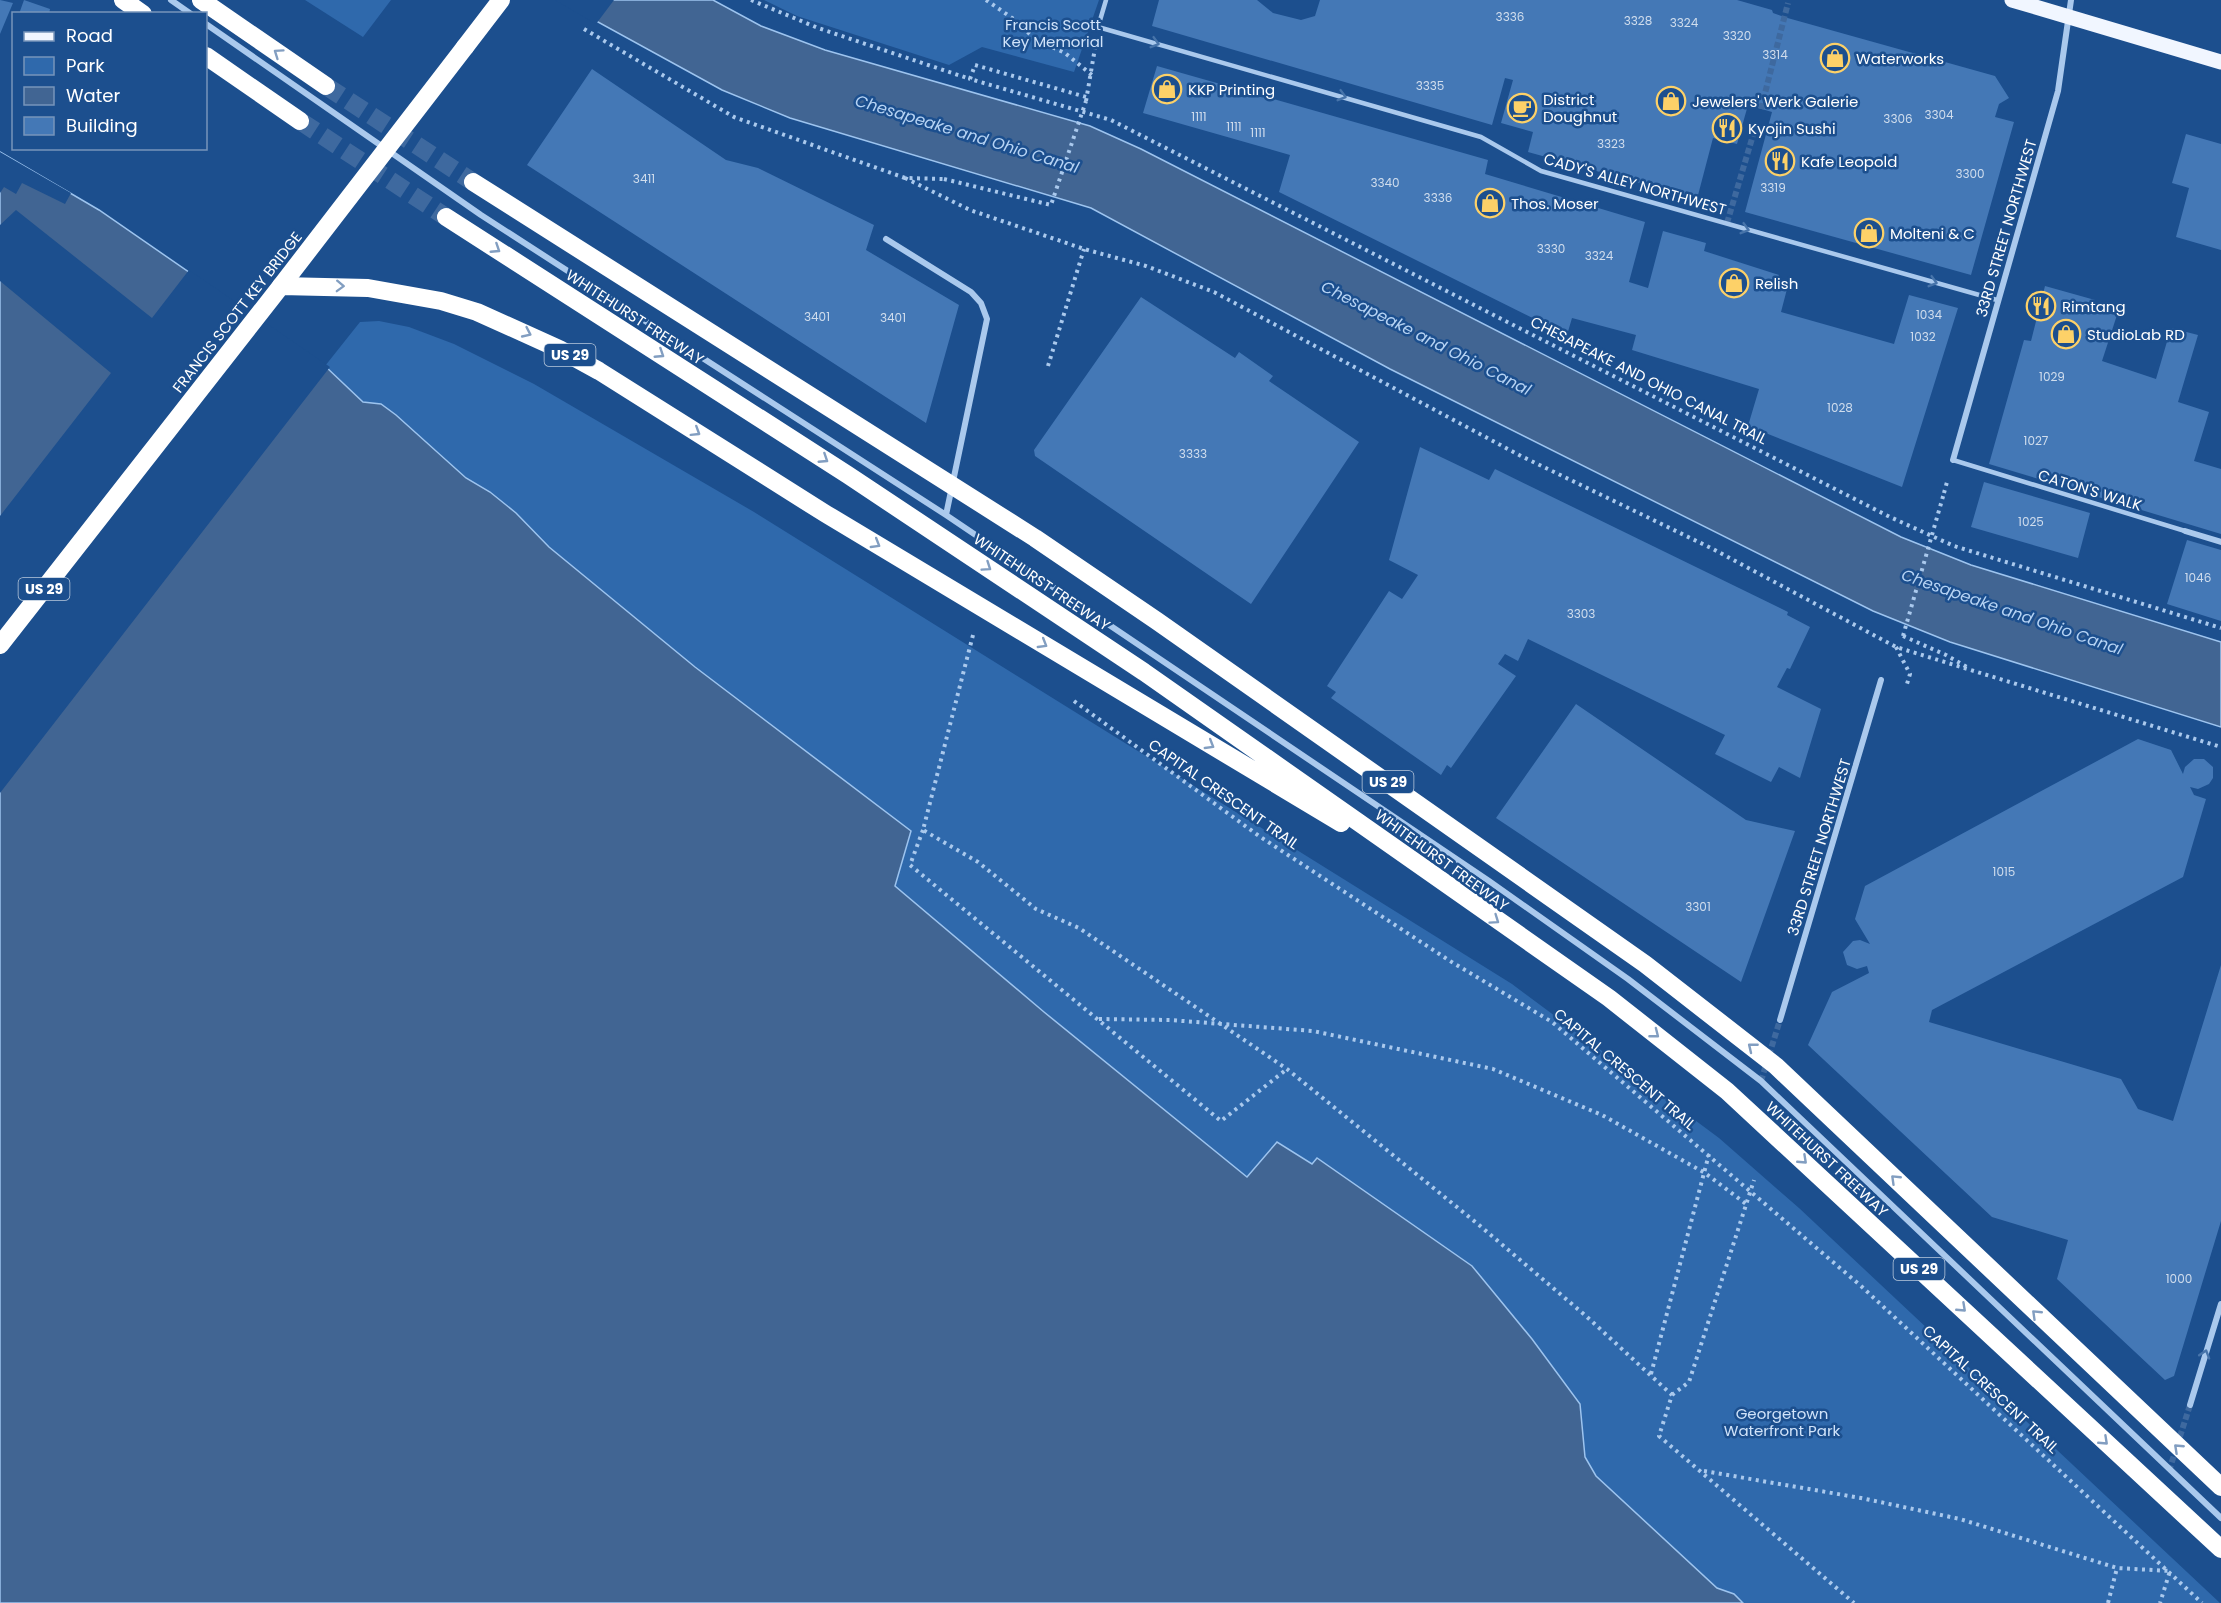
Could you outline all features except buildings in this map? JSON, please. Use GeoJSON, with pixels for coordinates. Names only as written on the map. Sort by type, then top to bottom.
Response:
{"type":"FeatureCollection","features":[{"type":"Feature","properties":{"kind":"highway"},"geometry":{"type":"LineString","coordinates":[[123,0],[140,12]]}},
{"type":"Feature","properties":{"kind":"highway"},"geometry":{"type":"LineString","coordinates":[[201,0],[326,86]]}},
{"type":"Feature","properties":{"kind":"highway","name":"FRANCIS SCOTT KEY BRIDGE"},"geometry":{"type":"LineString","coordinates":[[0,645],[501,0]]}},
{"type":"Feature","properties":{"kind":"highway"},"geometry":{"type":"LineString","coordinates":[[207,57],[300,121]]}},
{"type":"Feature","properties":{"kind":"highway","name":"WHITEHURST FREEWAY"},"geometry":{"type":"LineString","coordinates":[[473,182],[1035,538],[1186,641],[1662,976],[1776,1066],[2221,1487]]}},
{"type":"Feature","properties":{"kind":"highway","name":"WHITEHURST FREEWAY"},"geometry":{"type":"LineString","coordinates":[[446,217],[848,475],[1144,672],[1447,887],[1609,998],[1727,1091],[2221,1549]]}},
{"type":"Feature","properties":{"kind":"highway","name":"US 29"},"geometry":{"type":"LineString","coordinates":[[281,286],[368,288],[441,301],[477,312],[560,349],[599,370],[836,520],[1447,887]]}},
{"type":"Feature","properties":{"kind":"main road"},"geometry":{"type":"LineString","coordinates":[[2012,0],[2221,62]]}},
{"type":"Feature","properties":{"kind":"street"},"geometry":{"type":"LineString","coordinates":[[171,0],[188,12]]}},
{"type":"Feature","properties":{"kind":"street","name":"33RD STREET NORTHWEST"},"geometry":{"type":"LineString","coordinates":[[1953,460],[2058,91],[2071,0]]}},
{"type":"Feature","properties":{"kind":"street"},"geometry":{"type":"LineString","coordinates":[[207,25],[481,215],[946,515],[1508,894],[1628,979],[1761,1081],[2221,1518]]}},
{"type":"Feature","properties":{"kind":"street"},"geometry":{"type":"LineString","coordinates":[[886,239],[971,292],[981,303],[987,319],[946,515]]}},
{"type":"Feature","properties":{"kind":"street","name":"CATON'S WALK"},"geometry":{"type":"LineString","coordinates":[[2185,531],[2221,542]]}},
{"type":"Feature","properties":{"kind":"street","name":"33RD STREET NORTHWEST"},"geometry":{"type":"LineString","coordinates":[[1780,1020],[1881,680]]}},
{"type":"Feature","properties":{"kind":"street"},"geometry":{"type":"LineString","coordinates":[[2190,1404],[2221,1304]]}},
{"type":"Feature","properties":{"kind":"lane","name":"CADY'S ALLEY NORTHWEST"},"geometry":{"type":"LineString","coordinates":[[1106,0],[1098,27],[1481,136],[1541,171],[1997,300]]}},
{"type":"Feature","properties":{"kind":"lane","name":"CATON'S WALK"},"geometry":{"type":"LineString","coordinates":[[1953,460],[2185,531]]}},
{"type":"Feature","properties":{"kind":"path","name":"CHESAPEAKE AND OHIO CANAL TRAIL"},"geometry":{"type":"LineString","coordinates":[[751,0],[818,28],[970,79],[1111,120],[1890,517],[1954,546],[2221,628]]}},
{"type":"Feature","properties":{"kind":"path"},"geometry":{"type":"LineString","coordinates":[[905,178],[944,179],[1051,205],[1092,75],[1065,53],[1035,39],[1015,20],[986,0]]}},
{"type":"Feature","properties":{"kind":"path"},"geometry":{"type":"LineString","coordinates":[[584,30],[734,117],[905,178],[970,210],[1084,249],[1146,266],[1214,292],[1521,456],[1712,548],[1885,641],[1973,671],[2221,747]]}},
{"type":"Feature","properties":{"kind":"path"},"geometry":{"type":"LineString","coordinates":[[970,79],[975,65],[1086,99]]}},
{"type":"Feature","properties":{"kind":"path"},"geometry":{"type":"LineString","coordinates":[[1048,366],[1084,249]]}},
{"type":"Feature","properties":{"kind":"path"},"geometry":{"type":"LineString","coordinates":[[1944,493],[1903,636],[1946,655],[1973,671]]}},
{"type":"Feature","properties":{"kind":"path"},"geometry":{"type":"LineString","coordinates":[[974,628],[923,830],[910,865],[1221,1121],[1287,1069]]}},
{"type":"Feature","properties":{"kind":"path","name":"CAPITAL CRESCENT TRAIL"},"geometry":{"type":"LineString","coordinates":[[1069,697],[1259,836],[1450,961],[1552,1022],[1751,1189],[1861,1286],[2202,1603]]}},
{"type":"Feature","properties":{"kind":"path"},"geometry":{"type":"LineString","coordinates":[[923,830],[978,862],[1036,909],[1079,928],[1287,1069],[1479,1225],[1672,1395]]}},
{"type":"Feature","properties":{"kind":"path"},"geometry":{"type":"LineString","coordinates":[[1099,1019],[1170,1020],[1313,1031],[1493,1070],[1602,1115],[1705,1173],[1746,1204]]}},
{"type":"Feature","properties":{"kind":"path"},"geometry":{"type":"LineString","coordinates":[[1650,1375],[1709,1155]]}},
{"type":"Feature","properties":{"kind":"path"},"geometry":{"type":"LineString","coordinates":[[1754,1180],[1689,1382],[1672,1395],[1659,1436],[1703,1471],[1854,1603]]}},
{"type":"Feature","properties":{"kind":"path"},"geometry":{"type":"LineString","coordinates":[[1703,1471],[1861,1498],[1960,1520],[2117,1568],[2170,1571],[2160,1603]]}},
{"type":"Feature","properties":{"kind":"path"},"geometry":{"type":"LineString","coordinates":[[2108,1603],[2117,1568]]}},
{"type":"Feature","properties":{"kind":"green space"},"geometry":{"type":"Polygon","coordinates":[[[305,0],[391,0],[363,37],[305,0]]]}},
{"type":"Feature","properties":{"kind":"green space","name":"Francis Scott Key Memorial"},"geometry":{"type":"Polygon","coordinates":[[[764,0],[1099,0],[1074,72],[982,47],[949,65],[797,16],[764,0]]]}},
{"type":"Feature","properties":{"kind":"green space","name":"Georgetown Waterfront Park"},"geometry":{"type":"Polygon","coordinates":[[[379,321],[409,327],[454,344],[534,384],[754,512],[1512,984],[1719,1138],[1799,1208],[2220,1603],[1744,1603],[1734,1594],[1717,1588],[1596,1476],[1585,1457],[1580,1404],[1532,1339],[1472,1266],[1317,1158],[1312,1164],[1277,1143],[1247,1178],[1044,1012],[895,886],[911,831],[695,667],[549,547],[515,513],[466,478],[437,451],[363,402],[325,366],[360,322],[379,321]]]}},
{"type":"Feature","properties":{"kind":"water","name":"Chesapeake and Ohio Canal"},"geometry":{"type":"Polygon","coordinates":[[[558,0],[713,0],[761,26],[825,50],[1090,126],[1141,149],[1901,537],[1971,565],[2221,642],[2221,727],[1950,642],[1873,611],[1390,369],[1091,208],[790,118],[722,90],[558,0]]]}},
{"type":"Feature","properties":{"kind":"water"},"geometry":{"type":"Polygon","coordinates":[[[0,152],[99,210],[325,366],[363,402],[381,404],[396,415],[466,478],[490,492],[516,513],[549,547],[695,667],[911,831],[895,886],[1044,1012],[1247,1177],[1277,1142],[1312,1164],[1317,1158],[1472,1266],[1532,1339],[1580,1404],[1585,1457],[1596,1476],[1717,1588],[1734,1594],[1743,1603],[0,1603],[0,152]]]}},
{"type":"Feature","properties":{"kind":"pier"},"geometry":{"type":"Polygon","coordinates":[[[555,0],[614,0],[596,24],[555,0]]]}},
{"type":"Feature","properties":{"kind":"pier"},"geometry":{"type":"Polygon","coordinates":[[[0,152],[71,193],[65,204],[22,183],[16,194],[4,187],[0,193],[0,152]]]}},
{"type":"Feature","properties":{"kind":"pier"},"geometry":{"type":"Polygon","coordinates":[[[16,210],[152,318],[189,270],[330,367],[0,793],[0,516],[111,373],[0,281],[0,225],[16,210]]]}},
{"type":"Feature","properties":{"kind":"tunnel"},"geometry":{"type":"LineString","coordinates":[[1761,109],[1788,3]]}},
{"type":"Feature","properties":{"kind":"tunnel"},"geometry":{"type":"LineString","coordinates":[[326,86],[473,182]]}},
{"type":"Feature","properties":{"kind":"tunnel"},"geometry":{"type":"LineString","coordinates":[[300,121],[446,217]]}},
{"type":"Feature","properties":{"kind":"tunnel"},"geometry":{"type":"LineString","coordinates":[[1727,223],[1756,125]]}},
{"type":"Feature","properties":{"kind":"tunnel"},"geometry":{"type":"LineString","coordinates":[[1761,1081],[1780,1020]]}},
{"type":"Feature","properties":{"kind":"tunnel"},"geometry":{"type":"LineString","coordinates":[[2169,1471],[2190,1405]]}},
{"type":"Feature","properties":{"kind":"place","name":"Waterworks"},"geometry":{"type":"Point","coordinates":[1835,58]}},
{"type":"Feature","properties":{"kind":"place","name":"KKP Printing"},"geometry":{"type":"Point","coordinates":[1167,89]}},
{"type":"Feature","properties":{"kind":"place","name":"Jewelers' Werk Galerie"},"geometry":{"type":"Point","coordinates":[1671,101]}},
{"type":"Feature","properties":{"kind":"place","name":"District Doughnut"},"geometry":{"type":"Point","coordinates":[1522,108]}},
{"type":"Feature","properties":{"kind":"place","name":"Kyojin Sushi"},"geometry":{"type":"Point","coordinates":[1727,128]}},
{"type":"Feature","properties":{"kind":"place","name":"Kafe Leopold"},"geometry":{"type":"Point","coordinates":[1780,161]}},
{"type":"Feature","properties":{"kind":"place","name":"Thos. Moser"},"geometry":{"type":"Point","coordinates":[1490,203]}},
{"type":"Feature","properties":{"kind":"place","name":"Molteni & C"},"geometry":{"type":"Point","coordinates":[1869,233]}},
{"type":"Feature","properties":{"kind":"place","name":"Relish"},"geometry":{"type":"Point","coordinates":[1734,283]}},
{"type":"Feature","properties":{"kind":"place","name":"Rimtang"},"geometry":{"type":"Point","coordinates":[2041,306]}},
{"type":"Feature","properties":{"kind":"place","name":"StudioLab RD"},"geometry":{"type":"Point","coordinates":[2066,334]}}]}
